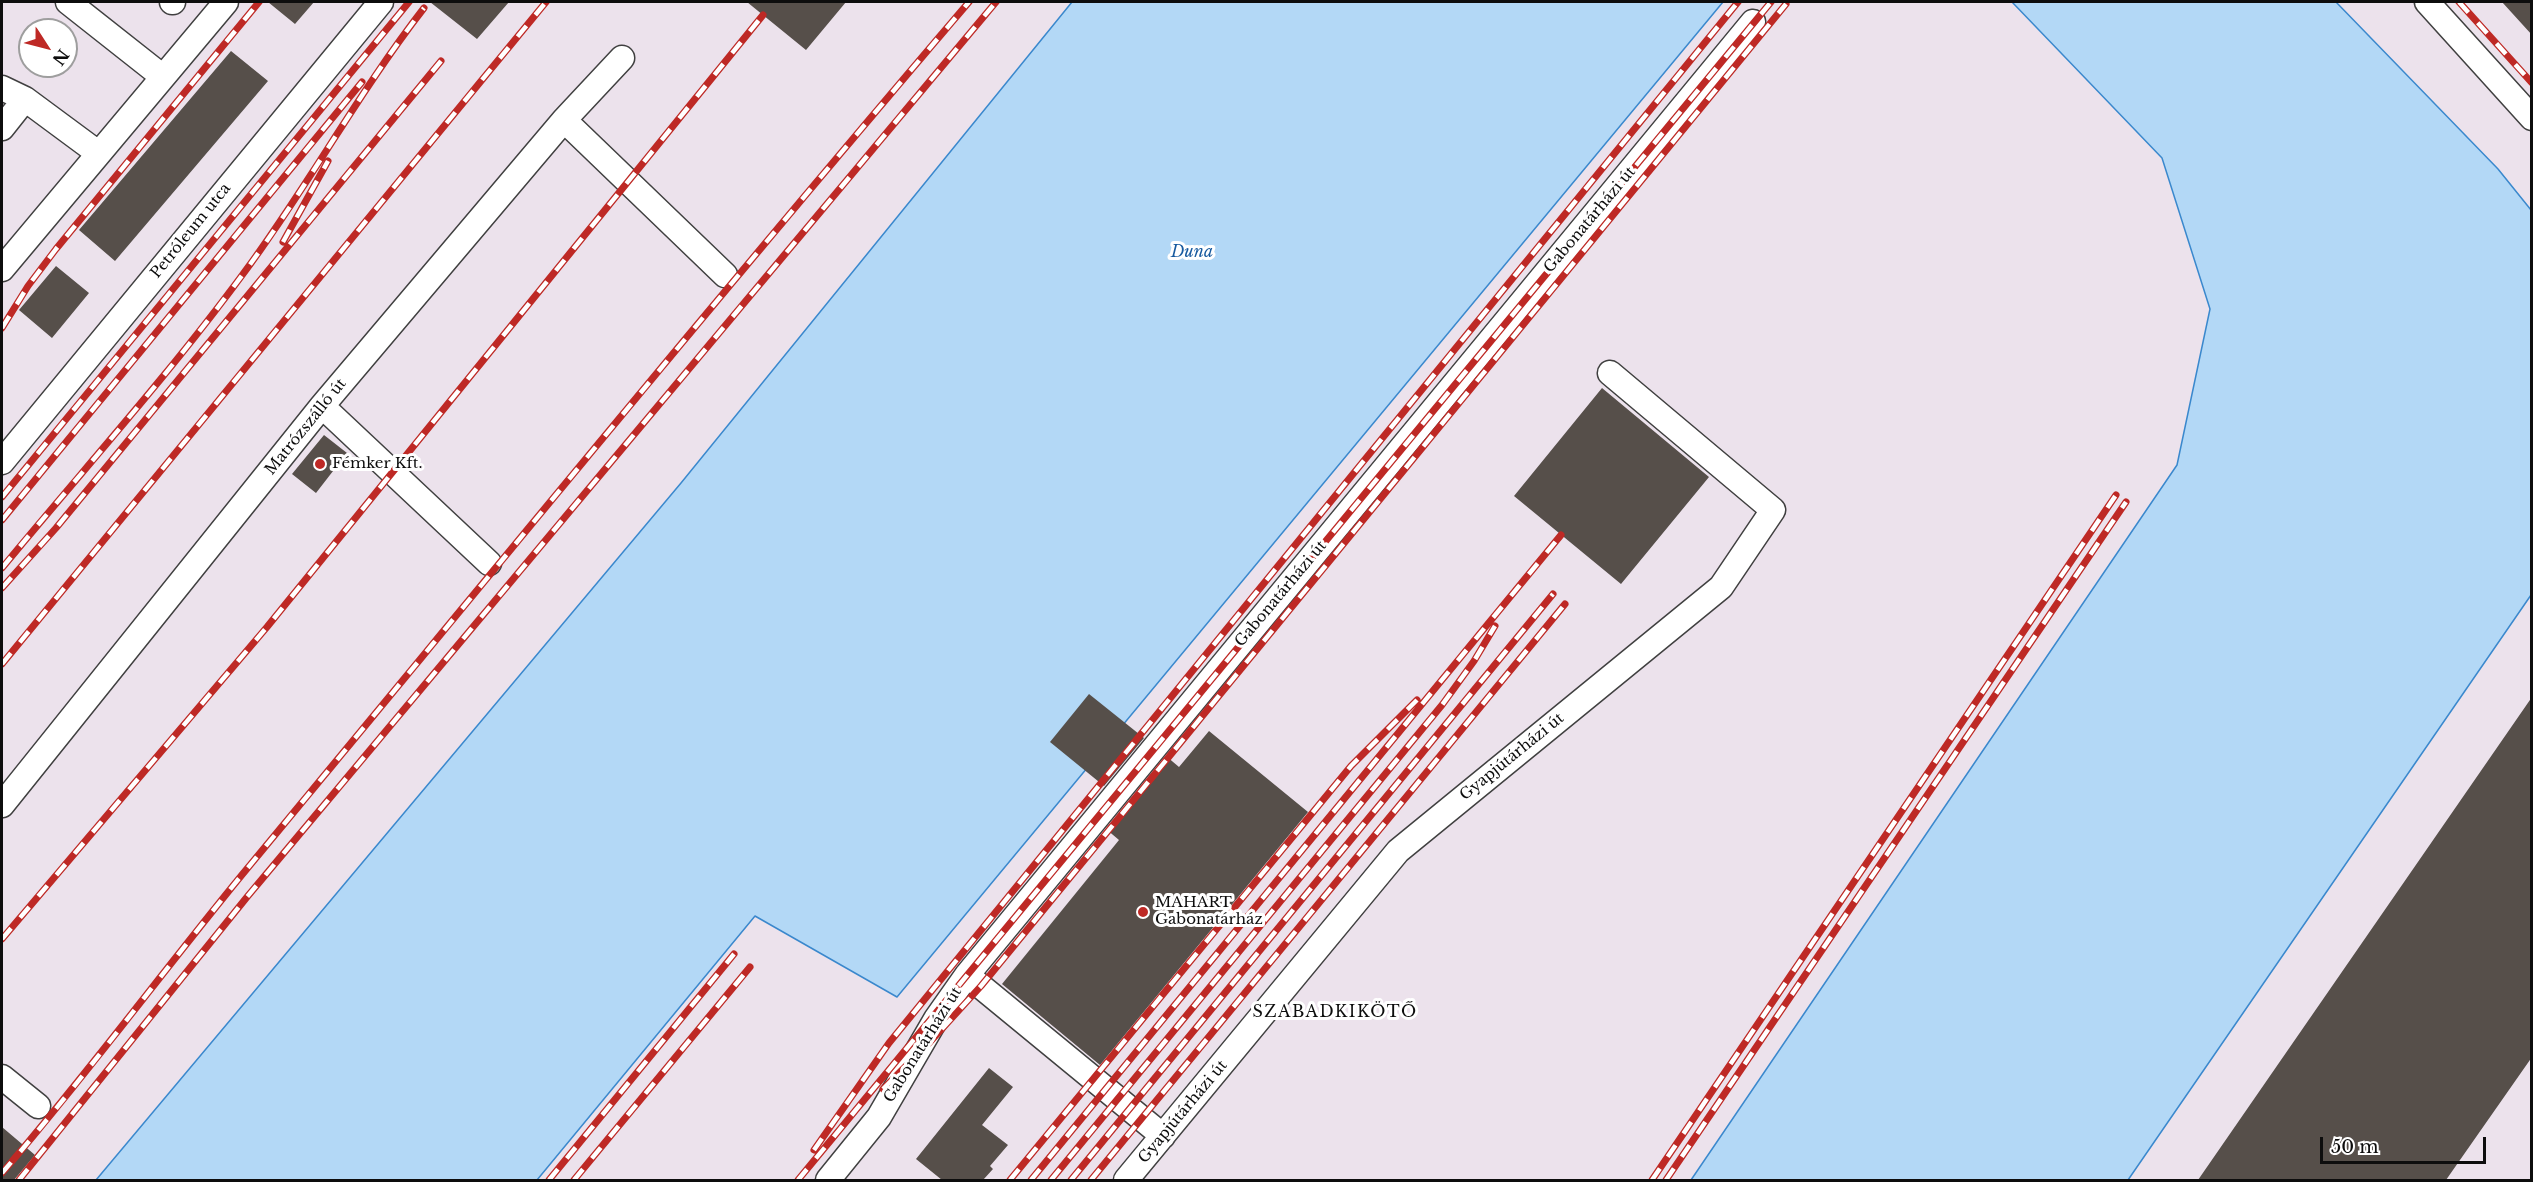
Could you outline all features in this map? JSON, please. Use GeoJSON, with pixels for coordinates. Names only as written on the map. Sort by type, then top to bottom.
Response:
{"type":"FeatureCollection","features":[{"type":"Feature","properties":{"kind":"street"},"geometry":{"type":"LineString","coordinates":[[68,2],[163,77]]}},
{"type":"Feature","properties":{"kind":"street"},"geometry":{"type":"LineString","coordinates":[[2,269],[226,2]]}},
{"type":"Feature","properties":{"kind":"street","name":"Petróleum utca"},"geometry":{"type":"LineString","coordinates":[[2,462],[381,2]]}},
{"type":"Feature","properties":{"kind":"street"},"geometry":{"type":"LineString","coordinates":[[2427,2],[2532,118]]}},
{"type":"Feature","properties":{"kind":"street","name":"Gabonatárházi út"},"geometry":{"type":"LineString","coordinates":[[828,1180],[879,1117],[936,1019],[967,975],[1754,22]]}},
{"type":"Feature","properties":{"kind":"street","name":"Matrózszálló út"},"geometry":{"type":"LineString","coordinates":[[2,806],[322,406],[564,120],[622,58]]}},
{"type":"Feature","properties":{"kind":"street"},"geometry":{"type":"LineString","coordinates":[[2,88],[25,99],[98,153]]}},
{"type":"Feature","properties":{"kind":"street"},"geometry":{"type":"LineString","coordinates":[[2,128],[25,99]]}},
{"type":"Feature","properties":{"kind":"street"},"geometry":{"type":"LineString","coordinates":[[564,120],[725,275]]}},
{"type":"Feature","properties":{"kind":"street","name":"Gyapjútárházi út"},"geometry":{"type":"LineString","coordinates":[[1126,1180],[1398,851],[1721,587],[1773,510],[1610,373]]}},
{"type":"Feature","properties":{"kind":"street"},"geometry":{"type":"LineString","coordinates":[[322,406],[489,563]]}},
{"type":"Feature","properties":{"kind":"street"},"geometry":{"type":"LineString","coordinates":[[967,975],[1163,1136]]}},
{"type":"Feature","properties":{"kind":"street"},"geometry":{"type":"LineString","coordinates":[[2,1077],[38,1106]]}},
{"type":"Feature","properties":{"kind":"shaded area"},"geometry":{"type":"Polygon","coordinates":[[[2,2],[1072,2],[681,483],[96,1180],[2,1180],[2,2]]]}},
{"type":"Feature","properties":{"kind":"shaded area"},"geometry":{"type":"Polygon","coordinates":[[[1723,2],[2012,2],[2162,158],[2210,309],[2177,465],[1691,1180],[537,1180],[755,915],[897,997],[1723,2]]]}},
{"type":"Feature","properties":{"kind":"shaded area"},"geometry":{"type":"Polygon","coordinates":[[[2336,2],[2531,2],[2531,210],[2498,169],[2336,2]]]}},
{"type":"Feature","properties":{"kind":"shaded area"},"geometry":{"type":"Polygon","coordinates":[[[2531,595],[2531,1180],[2128,1180],[2531,595]]]}},
{"type":"Feature","properties":{"kind":"water","name":"Duna"},"geometry":{"type":"Polygon","coordinates":[[[1072,2],[1723,2],[897,997],[755,916],[537,1180],[96,1180],[681,483],[1072,2]]]}},
{"type":"Feature","properties":{"kind":"water"},"geometry":{"type":"Polygon","coordinates":[[[2012,2],[2336,2],[2498,169],[2531,210],[2531,595],[2128,1180],[1691,1180],[2177,465],[2210,309],[2162,158],[2012,2]]]}},
{"type":"Feature","properties":{"kind":"building"},"geometry":{"type":"Polygon","coordinates":[[[268,2],[314,2],[295,24],[268,2]]]}},
{"type":"Feature","properties":{"kind":"building"},"geometry":{"type":"Polygon","coordinates":[[[430,2],[509,2],[477,39],[430,2]]]}},
{"type":"Feature","properties":{"kind":"building"},"geometry":{"type":"Polygon","coordinates":[[[747,2],[846,2],[806,50],[747,2]]]}},
{"type":"Feature","properties":{"kind":"building"},"geometry":{"type":"Polygon","coordinates":[[[2502,2],[2532,2],[2532,35],[2502,2]]]}},
{"type":"Feature","properties":{"kind":"building"},"geometry":{"type":"Polygon","coordinates":[[[231,51],[268,81],[115,261],[79,230],[231,51]]]}},
{"type":"Feature","properties":{"kind":"building"},"geometry":{"type":"Polygon","coordinates":[[[56,266],[89,293],[52,338],[19,310],[56,266]]]}},
{"type":"Feature","properties":{"kind":"building"},"geometry":{"type":"Polygon","coordinates":[[[1602,388],[1709,477],[1621,584],[1514,496],[1602,388]]]}},
{"type":"Feature","properties":{"kind":"building","name":"Fémker Kft."},"geometry":{"type":"Polygon","coordinates":[[[324,435],[347,453],[316,493],[292,474],[324,435]]]}},
{"type":"Feature","properties":{"kind":"building"},"geometry":{"type":"Polygon","coordinates":[[[1089,694],[1144,738],[1104,786],[1050,742],[1089,694]]]}},
{"type":"Feature","properties":{"kind":"building"},"geometry":{"type":"Polygon","coordinates":[[[2532,697],[2532,1057],[2446,1180],[2198,1180],[2532,697]]]}},
{"type":"Feature","properties":{"kind":"building","name":"MAHART Gabonatárház"},"geometry":{"type":"Polygon","coordinates":[[[1209,731],[1308,812],[1100,1065],[1002,984],[1119,840],[1106,829],[1166,756],[1179,767],[1209,731]]]}},
{"type":"Feature","properties":{"kind":"building"},"geometry":{"type":"Polygon","coordinates":[[[989,1068],[1013,1087],[982,1125],[1008,1145],[990,1166],[993,1169],[983,1180],[942,1180],[916,1159],[989,1068]]]}},
{"type":"Feature","properties":{"kind":"building"},"geometry":{"type":"Polygon","coordinates":[[[2,1127],[35,1155],[14,1180],[2,1180],[2,1127]]]}},
{"type":"Feature","properties":{"kind":"railway"},"geometry":{"type":"LineString","coordinates":[[2,328],[28,286],[56,249],[259,2]]}},
{"type":"Feature","properties":{"kind":"railway"},"geometry":{"type":"LineString","coordinates":[[2,497],[409,2]]}},
{"type":"Feature","properties":{"kind":"railway"},"geometry":{"type":"LineString","coordinates":[[2,664],[546,2]]}},
{"type":"Feature","properties":{"kind":"railway"},"geometry":{"type":"LineString","coordinates":[[2,1173],[241,876],[694,328],[969,2]]}},
{"type":"Feature","properties":{"kind":"railway"},"geometry":{"type":"LineString","coordinates":[[19,1180],[247,897],[996,2]]}},
{"type":"Feature","properties":{"kind":"railway"},"geometry":{"type":"LineString","coordinates":[[814,1150],[889,1043],[1738,2]]}},
{"type":"Feature","properties":{"kind":"railway"},"geometry":{"type":"LineString","coordinates":[[798,1180],[1771,2]]}},
{"type":"Feature","properties":{"kind":"railway"},"geometry":{"type":"LineString","coordinates":[[2459,2],[2532,83]]}},
{"type":"Feature","properties":{"kind":"railway"},"geometry":{"type":"LineString","coordinates":[[883,1089],[981,986],[1786,4]]}},
{"type":"Feature","properties":{"kind":"railway"},"geometry":{"type":"LineString","coordinates":[[2,568],[155,386],[243,274],[377,73],[424,8]]}},
{"type":"Feature","properties":{"kind":"railway"},"geometry":{"type":"LineString","coordinates":[[2,939],[267,627],[763,15]]}},
{"type":"Feature","properties":{"kind":"railway"},"geometry":{"type":"LineString","coordinates":[[2,588],[56,528],[441,61]]}},
{"type":"Feature","properties":{"kind":"railway"},"geometry":{"type":"LineString","coordinates":[[2,520],[362,82]]}},
{"type":"Feature","properties":{"kind":"railway"},"geometry":{"type":"LineString","coordinates":[[283,242],[328,161]]}},
{"type":"Feature","properties":{"kind":"railway"},"geometry":{"type":"LineString","coordinates":[[1652,1180],[2116,495]]}},
{"type":"Feature","properties":{"kind":"railway"},"geometry":{"type":"LineString","coordinates":[[1666,1180],[2126,502]]}},
{"type":"Feature","properties":{"kind":"railway"},"geometry":{"type":"LineString","coordinates":[[1031,1180],[1561,535]]}},
{"type":"Feature","properties":{"kind":"railway"},"geometry":{"type":"LineString","coordinates":[[1071,1180],[1553,594]]}},
{"type":"Feature","properties":{"kind":"railway"},"geometry":{"type":"LineString","coordinates":[[1091,1180],[1565,604]]}},
{"type":"Feature","properties":{"kind":"railway"},"geometry":{"type":"LineString","coordinates":[[1051,1180],[1442,705],[1474,661],[1495,626]]}},
{"type":"Feature","properties":{"kind":"railway"},"geometry":{"type":"LineString","coordinates":[[1010,1180],[1351,766],[1417,700]]}},
{"type":"Feature","properties":{"kind":"railway"},"geometry":{"type":"LineString","coordinates":[[549,1180],[734,954]]}},
{"type":"Feature","properties":{"kind":"railway"},"geometry":{"type":"LineString","coordinates":[[574,1180],[750,967]]}},
{"type":"Feature","properties":{"kind":"place","name":"Fémker Kft."},"geometry":{"type":"Point","coordinates":[320,464]}},
{"type":"Feature","properties":{"kind":"place","name":"MAHART Gabonatárház"},"geometry":{"type":"Point","coordinates":[1143,912]}},
{"type":"Feature","properties":{"kind":"district","name":"SZABADKIKÖTŐ"},"geometry":{"type":"Point","coordinates":[1335,1012]}}]}
